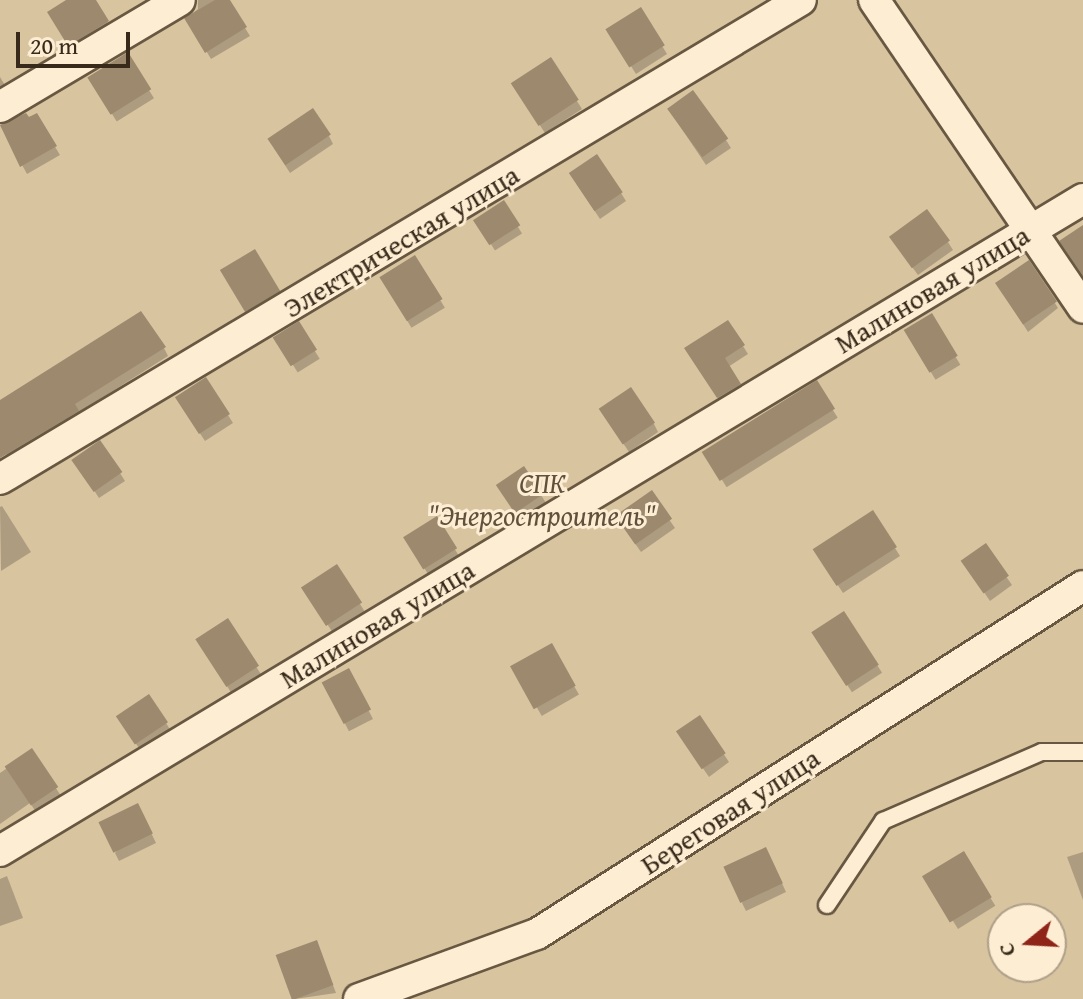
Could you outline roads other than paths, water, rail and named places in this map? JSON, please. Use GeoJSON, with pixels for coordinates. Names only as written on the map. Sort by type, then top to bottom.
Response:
{"type":"FeatureCollection","features":[{"type":"Feature","properties":{"kind":"street"},"geometry":{"type":"LineString","coordinates":[[0,107],[180,0]]}},
{"type":"Feature","properties":{"kind":"street","name":"Электрическая улица"},"geometry":{"type":"LineString","coordinates":[[0,479],[801,0]]}},
{"type":"Feature","properties":{"kind":"street"},"geometry":{"type":"LineString","coordinates":[[874,0],[1083,308]]}},
{"type":"Feature","properties":{"kind":"street","name":"Малиновая улица"},"geometry":{"type":"LineString","coordinates":[[0,851],[1083,199]]}},
{"type":"Feature","properties":{"kind":"street","name":"Береговая улица"},"geometry":{"type":"LineString","coordinates":[[359,999],[537,934],[1083,586]]}},
{"type":"Feature","properties":{"kind":"lane"},"geometry":{"type":"LineString","coordinates":[[827,905],[883,821],[1042,752],[1083,752]]}},
{"type":"Feature","properties":{"kind":"park label","name":"СПК \"Энергостроитель\""},"geometry":{"type":"Point","coordinates":[542,499]}}]}
